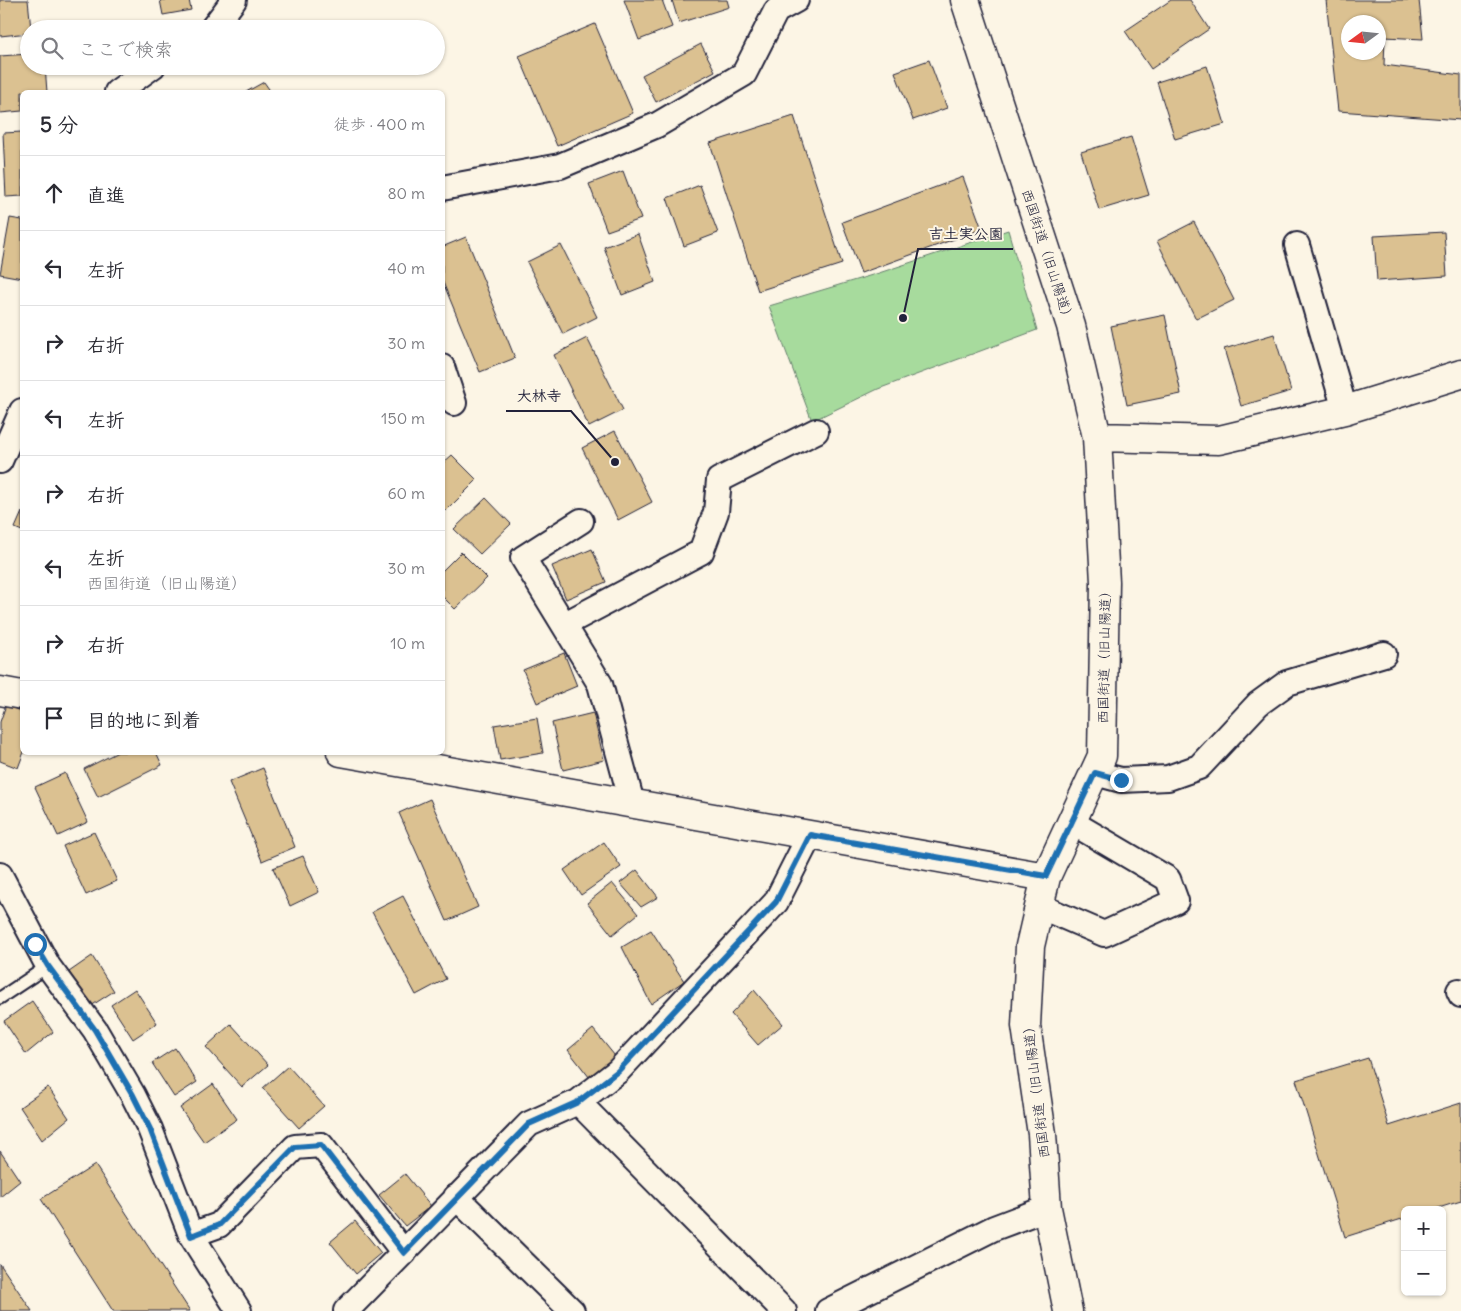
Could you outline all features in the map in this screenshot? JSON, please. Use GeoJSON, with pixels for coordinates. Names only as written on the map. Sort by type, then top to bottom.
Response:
{"type":"FeatureCollection","features":[{"type":"Feature","properties":{"kind":"street"},"geometry":{"type":"LineString","coordinates":[[219,20],[234,0]]}},
{"type":"Feature","properties":{"kind":"street"},"geometry":{"type":"LineString","coordinates":[[445,187],[560,166],[657,125],[744,74],[776,11],[796,0]]}},
{"type":"Feature","properties":{"kind":"street","name":"西国街道（旧山陽道）"},"geometry":{"type":"LineString","coordinates":[[964,0],[1071,326],[1097,437],[1105,582],[1102,756],[1073,823],[1046,876],[1030,946],[1026,1026],[1042,1134],[1047,1208],[1068,1311]]}},
{"type":"Feature","properties":{"kind":"street"},"geometry":{"type":"LineString","coordinates":[[120,90],[141,75]]}},
{"type":"Feature","properties":{"kind":"street"},"geometry":{"type":"LineString","coordinates":[[1297,245],[1344,410]]}},
{"type":"Feature","properties":{"kind":"street"},"geometry":{"type":"LineString","coordinates":[[1097,437],[1219,440],[1344,410],[1461,374]]}},
{"type":"Feature","properties":{"kind":"street"},"geometry":{"type":"LineString","coordinates":[[445,376],[454,403]]}},
{"type":"Feature","properties":{"kind":"street"},"geometry":{"type":"LineString","coordinates":[[0,461],[20,416]]}},
{"type":"Feature","properties":{"kind":"street"},"geometry":{"type":"LineString","coordinates":[[565,624],[701,552],[716,512],[719,480],[816,431]]}},
{"type":"Feature","properties":{"kind":"street"},"geometry":{"type":"LineString","coordinates":[[581,521],[523,558],[600,684],[632,803]]}},
{"type":"Feature","properties":{"kind":"street"},"geometry":{"type":"LineString","coordinates":[[1095,773],[1121,780],[1168,778],[1199,767],[1258,704],[1287,683],[1384,654]]}},
{"type":"Feature","properties":{"kind":"street"},"geometry":{"type":"LineString","coordinates":[[0,691],[20,695]]}},
{"type":"Feature","properties":{"kind":"street"},"geometry":{"type":"LineString","coordinates":[[358,755],[1046,876]]}},
{"type":"Feature","properties":{"kind":"street"},"geometry":{"type":"LineString","coordinates":[[1040,906],[1104,934],[1176,901],[1168,879],[1073,823]]}},
{"type":"Feature","properties":{"kind":"street"},"geometry":{"type":"LineString","coordinates":[[346,1311],[529,1124],[578,1102],[618,1071],[776,902],[810,835]]}},
{"type":"Feature","properties":{"kind":"street"},"geometry":{"type":"LineString","coordinates":[[0,875],[48,966],[95,1030],[133,1095],[150,1129],[191,1236],[239,1311]]}},
{"type":"Feature","properties":{"kind":"street"},"geometry":{"type":"LineString","coordinates":[[578,1102],[784,1311]]}},
{"type":"Feature","properties":{"kind":"street"},"geometry":{"type":"LineString","coordinates":[[191,1236],[219,1225],[295,1147],[321,1145],[404,1253]]}},
{"type":"Feature","properties":{"kind":"street"},"geometry":{"type":"LineString","coordinates":[[456,1197],[572,1311]]}},
{"type":"Feature","properties":{"kind":"street"},"geometry":{"type":"LineString","coordinates":[[828,1311],[994,1228],[1047,1208]]}},
{"type":"Feature","properties":{"kind":"lane"},"geometry":{"type":"LineString","coordinates":[[0,998],[48,966]]}},
{"type":"Feature","properties":{"kind":"green space"},"geometry":{"type":"Polygon","coordinates":[[[1008,230],[1037,330],[878,389],[812,421],[769,306],[879,273],[1008,230]]]}},
{"type":"Feature","properties":{"kind":"building"},"geometry":{"type":"Polygon","coordinates":[[[0,0],[28,0],[30,20],[20,20],[20,34],[0,36],[0,0]]]}},
{"type":"Feature","properties":{"kind":"building"},"geometry":{"type":"Polygon","coordinates":[[[160,0],[189,0],[191,10],[163,15],[160,0]]]}},
{"type":"Feature","properties":{"kind":"building"},"geometry":{"type":"Polygon","coordinates":[[[624,0],[662,0],[672,27],[639,40],[624,0]]]}},
{"type":"Feature","properties":{"kind":"building"},"geometry":{"type":"Polygon","coordinates":[[[672,0],[727,0],[729,7],[679,23],[672,0]]]}},
{"type":"Feature","properties":{"kind":"building"},"geometry":{"type":"Polygon","coordinates":[[[1171,0],[1190,0],[1209,29],[1151,69],[1125,31],[1171,0]]]}},
{"type":"Feature","properties":{"kind":"building"},"geometry":{"type":"Polygon","coordinates":[[[1326,0],[1419,0],[1423,39],[1386,37],[1386,15],[1341,15],[1341,60],[1384,60],[1384,65],[1461,75],[1461,120],[1338,111],[1326,0]]]}},
{"type":"Feature","properties":{"kind":"building"},"geometry":{"type":"Polygon","coordinates":[[[595,24],[633,113],[557,146],[519,56],[595,24]]]}},
{"type":"Feature","properties":{"kind":"building"},"geometry":{"type":"Polygon","coordinates":[[[701,44],[715,71],[656,102],[642,75],[701,44]]]}},
{"type":"Feature","properties":{"kind":"building"},"geometry":{"type":"Polygon","coordinates":[[[20,55],[20,75],[46,75],[47,90],[20,90],[20,111],[0,113],[0,56],[20,55]]]}},
{"type":"Feature","properties":{"kind":"building"},"geometry":{"type":"Polygon","coordinates":[[[929,60],[947,108],[913,120],[895,72],[929,60]]]}},
{"type":"Feature","properties":{"kind":"building"},"geometry":{"type":"Polygon","coordinates":[[[1207,66],[1225,124],[1175,139],[1157,82],[1207,66]]]}},
{"type":"Feature","properties":{"kind":"building"},"geometry":{"type":"Polygon","coordinates":[[[264,82],[270,90],[250,90],[264,82]]]}},
{"type":"Feature","properties":{"kind":"building"},"geometry":{"type":"Polygon","coordinates":[[[794,116],[842,264],[758,291],[710,143],[794,116]]]}},
{"type":"Feature","properties":{"kind":"building"},"geometry":{"type":"Polygon","coordinates":[[[20,132],[20,196],[6,197],[3,133],[20,132]]]}},
{"type":"Feature","properties":{"kind":"building"},"geometry":{"type":"Polygon","coordinates":[[[1131,137],[1149,195],[1099,210],[1081,152],[1131,137]]]}},
{"type":"Feature","properties":{"kind":"building"},"geometry":{"type":"Polygon","coordinates":[[[623,171],[641,219],[607,231],[589,184],[623,171]]]}},
{"type":"Feature","properties":{"kind":"building"},"geometry":{"type":"Polygon","coordinates":[[[963,177],[982,229],[861,273],[842,222],[963,177]]]}},
{"type":"Feature","properties":{"kind":"building"},"geometry":{"type":"Polygon","coordinates":[[[700,185],[718,233],[684,246],[667,198],[700,185]]]}},
{"type":"Feature","properties":{"kind":"building"},"geometry":{"type":"Polygon","coordinates":[[[10,218],[20,220],[20,278],[0,274],[10,218]]]}},
{"type":"Feature","properties":{"kind":"building"},"geometry":{"type":"Polygon","coordinates":[[[1194,222],[1234,300],[1196,319],[1157,241],[1194,222]]]}},
{"type":"Feature","properties":{"kind":"building"},"geometry":{"type":"Polygon","coordinates":[[[1444,232],[1447,276],[1377,281],[1374,236],[1444,232]]]}},
{"type":"Feature","properties":{"kind":"building"},"geometry":{"type":"Polygon","coordinates":[[[638,234],[655,282],[622,295],[604,247],[638,234]]]}},
{"type":"Feature","properties":{"kind":"building"},"geometry":{"type":"Polygon","coordinates":[[[466,237],[515,358],[480,372],[445,287],[445,246],[466,237]]]}},
{"type":"Feature","properties":{"kind":"building"},"geometry":{"type":"Polygon","coordinates":[[[561,245],[597,317],[563,334],[527,262],[561,245]]]}},
{"type":"Feature","properties":{"kind":"building"},"geometry":{"type":"Polygon","coordinates":[[[1165,315],[1181,394],[1127,405],[1111,326],[1165,315]]]}},
{"type":"Feature","properties":{"kind":"building"},"geometry":{"type":"Polygon","coordinates":[[[1274,334],[1291,391],[1241,406],[1224,349],[1274,334]]]}},
{"type":"Feature","properties":{"kind":"building"},"geometry":{"type":"Polygon","coordinates":[[[587,338],[623,410],[589,427],[554,355],[587,338]]]}},
{"type":"Feature","properties":{"kind":"building"},"geometry":{"type":"Polygon","coordinates":[[[615,431],[652,502],[618,520],[582,448],[615,431]]]}},
{"type":"Feature","properties":{"kind":"building"},"geometry":{"type":"Polygon","coordinates":[[[452,455],[477,480],[446,511],[445,510],[445,461],[452,455]]]}},
{"type":"Feature","properties":{"kind":"building"},"geometry":{"type":"Polygon","coordinates":[[[486,498],[511,524],[480,554],[454,529],[486,498]]]}},
{"type":"Feature","properties":{"kind":"building"},"geometry":{"type":"Polygon","coordinates":[[[20,517],[20,530],[15,528],[20,517]]]}},
{"type":"Feature","properties":{"kind":"building"},"geometry":{"type":"Polygon","coordinates":[[[592,549],[606,582],[566,599],[552,566],[592,549]]]}},
{"type":"Feature","properties":{"kind":"building"},"geometry":{"type":"Polygon","coordinates":[[[461,552],[487,578],[455,609],[445,599],[445,568],[461,552]]]}},
{"type":"Feature","properties":{"kind":"building"},"geometry":{"type":"Polygon","coordinates":[[[564,653],[577,686],[537,703],[523,670],[564,653]]]}},
{"type":"Feature","properties":{"kind":"building"},"geometry":{"type":"Polygon","coordinates":[[[6,705],[20,711],[20,755],[23,755],[18,768],[0,761],[0,722],[6,705]]]}},
{"type":"Feature","properties":{"kind":"building"},"geometry":{"type":"Polygon","coordinates":[[[593,713],[604,760],[563,770],[552,723],[593,713]]]}},
{"type":"Feature","properties":{"kind":"building"},"geometry":{"type":"Polygon","coordinates":[[[537,718],[543,753],[500,760],[494,725],[537,718]]]}},
{"type":"Feature","properties":{"kind":"building"},"geometry":{"type":"Polygon","coordinates":[[[112,755],[157,755],[162,765],[98,797],[84,769],[112,755]]]}},
{"type":"Feature","properties":{"kind":"building"},"geometry":{"type":"Polygon","coordinates":[[[263,768],[295,847],[262,861],[229,782],[263,768]]]}},
{"type":"Feature","properties":{"kind":"building"},"geometry":{"type":"Polygon","coordinates":[[[65,773],[88,822],[58,836],[35,787],[65,773]]]}},
{"type":"Feature","properties":{"kind":"building"},"geometry":{"type":"Polygon","coordinates":[[[430,799],[478,907],[447,921],[399,813],[430,799]]]}},
{"type":"Feature","properties":{"kind":"building"},"geometry":{"type":"Polygon","coordinates":[[[94,832],[117,881],[86,895],[63,846],[94,832]]]}},
{"type":"Feature","properties":{"kind":"building"},"geometry":{"type":"Polygon","coordinates":[[[604,842],[621,867],[581,895],[564,870],[604,842]]]}},
{"type":"Feature","properties":{"kind":"building"},"geometry":{"type":"Polygon","coordinates":[[[303,856],[319,892],[290,906],[273,868],[303,856]]]}},
{"type":"Feature","properties":{"kind":"building"},"geometry":{"type":"Polygon","coordinates":[[[637,870],[658,897],[641,907],[620,883],[637,870]]]}},
{"type":"Feature","properties":{"kind":"building"},"geometry":{"type":"Polygon","coordinates":[[[612,883],[638,914],[612,935],[587,903],[612,883]]]}},
{"type":"Feature","properties":{"kind":"building"},"geometry":{"type":"Polygon","coordinates":[[[403,896],[446,979],[416,995],[372,912],[403,896]]]}},
{"type":"Feature","properties":{"kind":"building"},"geometry":{"type":"Polygon","coordinates":[[[651,930],[684,981],[651,1004],[622,947],[651,930]]]}},
{"type":"Feature","properties":{"kind":"building"},"geometry":{"type":"Polygon","coordinates":[[[92,956],[114,991],[91,1006],[69,972],[92,956]]]}},
{"type":"Feature","properties":{"kind":"building"},"geometry":{"type":"Polygon","coordinates":[[[135,989],[157,1023],[133,1039],[111,1005],[135,989]]]}},
{"type":"Feature","properties":{"kind":"building"},"geometry":{"type":"Polygon","coordinates":[[[754,990],[783,1024],[758,1045],[731,1014],[754,990]]]}},
{"type":"Feature","properties":{"kind":"building"},"geometry":{"type":"Polygon","coordinates":[[[32,1001],[53,1032],[26,1054],[4,1021],[32,1001]]]}},
{"type":"Feature","properties":{"kind":"building"},"geometry":{"type":"Polygon","coordinates":[[[231,1024],[268,1065],[242,1087],[206,1047],[231,1024]]]}},
{"type":"Feature","properties":{"kind":"building"},"geometry":{"type":"Polygon","coordinates":[[[593,1029],[619,1061],[593,1082],[568,1050],[593,1029]]]}},
{"type":"Feature","properties":{"kind":"building"},"geometry":{"type":"Polygon","coordinates":[[[175,1048],[197,1082],[174,1097],[152,1063],[175,1048]]]}},
{"type":"Feature","properties":{"kind":"building"},"geometry":{"type":"Polygon","coordinates":[[[1368,1058],[1389,1126],[1461,1103],[1461,1201],[1445,1206],[1401,1206],[1401,1219],[1345,1237],[1296,1080],[1368,1058]]]}},
{"type":"Feature","properties":{"kind":"building"},"geometry":{"type":"Polygon","coordinates":[[[288,1066],[324,1106],[299,1128],[263,1088],[288,1066]]]}},
{"type":"Feature","properties":{"kind":"building"},"geometry":{"type":"Polygon","coordinates":[[[213,1084],[237,1119],[204,1142],[180,1108],[213,1084]]]}},
{"type":"Feature","properties":{"kind":"building"},"geometry":{"type":"Polygon","coordinates":[[[48,1087],[69,1118],[42,1140],[20,1107],[48,1087]]]}},
{"type":"Feature","properties":{"kind":"building"},"geometry":{"type":"Polygon","coordinates":[[[0,1151],[20,1181],[0,1197],[0,1151]]]}},
{"type":"Feature","properties":{"kind":"building"},"geometry":{"type":"Polygon","coordinates":[[[95,1165],[190,1311],[113,1311],[41,1199],[95,1165]]]}},
{"type":"Feature","properties":{"kind":"building"},"geometry":{"type":"Polygon","coordinates":[[[405,1174],[431,1206],[405,1226],[379,1195],[405,1174]]]}},
{"type":"Feature","properties":{"kind":"building"},"geometry":{"type":"Polygon","coordinates":[[[355,1221],[381,1253],[356,1274],[330,1242],[355,1221]]]}},
{"type":"Feature","properties":{"kind":"building"},"geometry":{"type":"Polygon","coordinates":[[[0,1264],[32,1311],[0,1311],[0,1264]]]}},
{"type":"Feature","properties":{"kind":"place","name":"吉土実公園"},"geometry":{"type":"Point","coordinates":[903,318]}},
{"type":"Feature","properties":{"kind":"place","name":"大林寺"},"geometry":{"type":"Point","coordinates":[615,462]}},
{"type":"Feature","properties":{"kind":"route"},"geometry":{"type":"LineString","coordinates":[[35,944],[48,966],[95,1030],[133,1095],[150,1129],[191,1236],[219,1225],[295,1147],[321,1145],[404,1253],[456,1197],[529,1124],[578,1102],[618,1071],[776,902],[810,835],[1046,876],[1073,823],[1095,773],[1121,780]]}}]}
